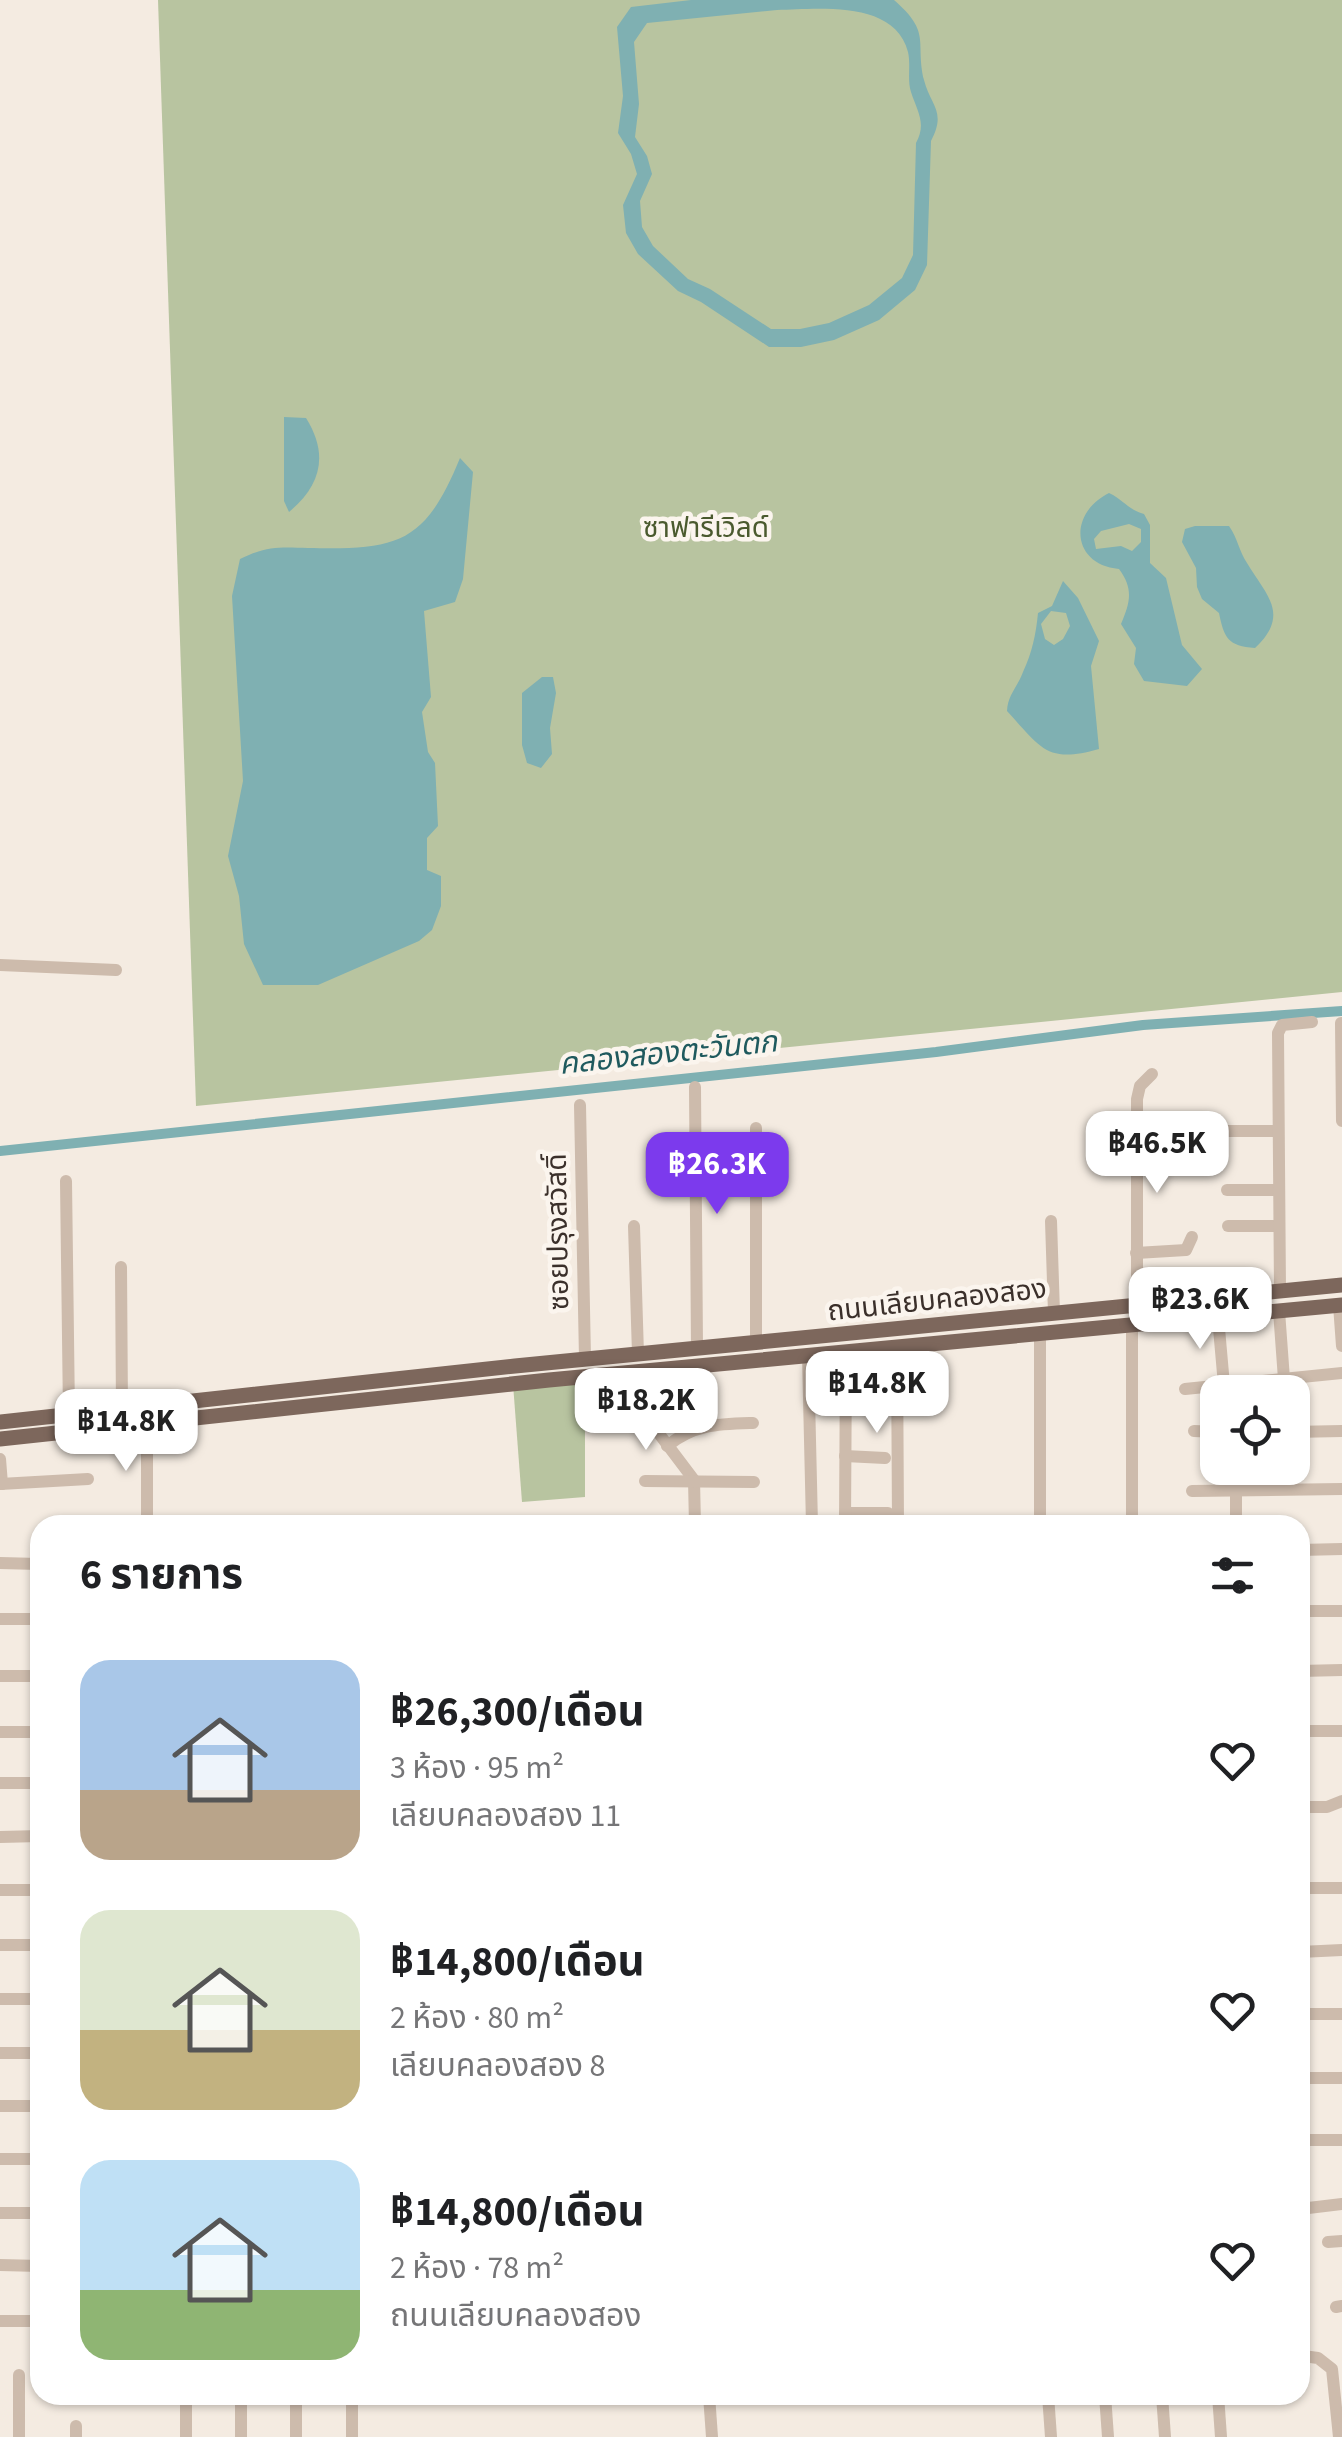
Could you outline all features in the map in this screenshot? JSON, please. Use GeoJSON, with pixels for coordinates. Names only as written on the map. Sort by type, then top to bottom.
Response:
{"type":"FeatureCollection","features":[{"type":"Feature","properties":{"kind":"main road","name":"ถนนเลียบคลองสอง"},"geometry":{"type":"LineString","coordinates":[[0,1422],[585,1359],[1342,1285]]}},
{"type":"Feature","properties":{"kind":"main road","name":"ถนนเลียบคลองสอง"},"geometry":{"type":"LineString","coordinates":[[0,1439],[650,1370],[1340,1305]]}},
{"type":"Feature","properties":{"kind":"main road"},"geometry":{"type":"LineString","coordinates":[[1104,1308],[1106,1327]]}},
{"type":"Feature","properties":{"kind":"street"},"geometry":{"type":"LineString","coordinates":[[0,965],[116,970]]}},
{"type":"Feature","properties":{"kind":"street"},"geometry":{"type":"LineString","coordinates":[[1280,1292],[1279,1028],[1312,1022]]}},
{"type":"Feature","properties":{"kind":"street"},"geometry":{"type":"LineString","coordinates":[[1341,1023],[1342,1121]]}},
{"type":"Feature","properties":{"kind":"street"},"geometry":{"type":"LineString","coordinates":[[1136,1305],[1137,1100],[1140,1086],[1152,1074]]}},
{"type":"Feature","properties":{"kind":"street"},"geometry":{"type":"LineString","coordinates":[[695,1086],[697,1348]]}},
{"type":"Feature","properties":{"kind":"street","name":"ซอยปรุงสวัสดิ์"},"geometry":{"type":"LineString","coordinates":[[580,1105],[585,1359]]}},
{"type":"Feature","properties":{"kind":"street"},"geometry":{"type":"LineString","coordinates":[[756,1128],[756,1342]]}},
{"type":"Feature","properties":{"kind":"street"},"geometry":{"type":"LineString","coordinates":[[1228,1131],[1278,1131]]}},
{"type":"Feature","properties":{"kind":"street"},"geometry":{"type":"LineString","coordinates":[[66,1180],[70,1414]]}},
{"type":"Feature","properties":{"kind":"street"},"geometry":{"type":"LineString","coordinates":[[1228,1190],[1278,1190]]}},
{"type":"Feature","properties":{"kind":"street"},"geometry":{"type":"LineString","coordinates":[[1051,1221],[1054,1313]]}},
{"type":"Feature","properties":{"kind":"street"},"geometry":{"type":"LineString","coordinates":[[634,1226],[638,1354]]}},
{"type":"Feature","properties":{"kind":"street"},"geometry":{"type":"LineString","coordinates":[[1228,1226],[1279,1226]]}},
{"type":"Feature","properties":{"kind":"street"},"geometry":{"type":"LineString","coordinates":[[1136,1254],[1186,1250],[1192,1237]]}},
{"type":"Feature","properties":{"kind":"street"},"geometry":{"type":"LineString","coordinates":[[121,1266],[122,1409]]}},
{"type":"Feature","properties":{"kind":"street"},"geometry":{"type":"LineString","coordinates":[[1340,1305],[1342,1346]]}},
{"type":"Feature","properties":{"kind":"street"},"geometry":{"type":"LineString","coordinates":[[1279,1311],[1284,1375]]}},
{"type":"Feature","properties":{"kind":"street"},"geometry":{"type":"LineString","coordinates":[[1218,1316],[1223,1375]]}},
{"type":"Feature","properties":{"kind":"street"},"geometry":{"type":"LineString","coordinates":[[1132,1324],[1132,1515]]}},
{"type":"Feature","properties":{"kind":"street"},"geometry":{"type":"LineString","coordinates":[[1040,1333],[1040,1515]]}},
{"type":"Feature","properties":{"kind":"street"},"geometry":{"type":"LineString","coordinates":[[897,1347],[898,1515]]}},
{"type":"Feature","properties":{"kind":"street"},"geometry":{"type":"LineString","coordinates":[[845,1515],[846,1352]]}},
{"type":"Feature","properties":{"kind":"street"},"geometry":{"type":"LineString","coordinates":[[808,1355],[812,1515]]}},
{"type":"Feature","properties":{"kind":"street"},"geometry":{"type":"LineString","coordinates":[[650,1370],[660,1435],[694,1480],[695,1515]]}},
{"type":"Feature","properties":{"kind":"street"},"geometry":{"type":"LineString","coordinates":[[1310,1376],[1342,1373]]}},
{"type":"Feature","properties":{"kind":"street"},"geometry":{"type":"LineString","coordinates":[[1185,1388],[1200,1387]]}},
{"type":"Feature","properties":{"kind":"street"},"geometry":{"type":"LineString","coordinates":[[846,1401],[886,1402]]}},
{"type":"Feature","properties":{"kind":"street"},"geometry":{"type":"LineString","coordinates":[[147,1423],[147,1515]]}},
{"type":"Feature","properties":{"kind":"street"},"geometry":{"type":"LineString","coordinates":[[667,1446],[706,1424],[753,1423]]}},
{"type":"Feature","properties":{"kind":"street"},"geometry":{"type":"LineString","coordinates":[[1194,1431],[1200,1431]]}},
{"type":"Feature","properties":{"kind":"street"},"geometry":{"type":"LineString","coordinates":[[1310,1432],[1342,1431]]}},
{"type":"Feature","properties":{"kind":"street"},"geometry":{"type":"LineString","coordinates":[[845,1456],[885,1458]]}},
{"type":"Feature","properties":{"kind":"street"},"geometry":{"type":"LineString","coordinates":[[0,1458],[1,1484],[88,1479]]}},
{"type":"Feature","properties":{"kind":"street"},"geometry":{"type":"LineString","coordinates":[[645,1481],[754,1482]]}},
{"type":"Feature","properties":{"kind":"street"},"geometry":{"type":"LineString","coordinates":[[1236,1485],[1236,1515]]}},
{"type":"Feature","properties":{"kind":"street"},"geometry":{"type":"LineString","coordinates":[[1192,1491],[1342,1489]]}},
{"type":"Feature","properties":{"kind":"street"},"geometry":{"type":"LineString","coordinates":[[879,1515],[888,1514]]}},
{"type":"Feature","properties":{"kind":"street"},"geometry":{"type":"LineString","coordinates":[[1310,1550],[1342,1550]]}},
{"type":"Feature","properties":{"kind":"street"},"geometry":{"type":"LineString","coordinates":[[0,1564],[30,1564]]}},
{"type":"Feature","properties":{"kind":"street"},"geometry":{"type":"LineString","coordinates":[[1310,1610],[1342,1610]]}},
{"type":"Feature","properties":{"kind":"street"},"geometry":{"type":"LineString","coordinates":[[0,1618],[30,1619]]}},
{"type":"Feature","properties":{"kind":"street"},"geometry":{"type":"LineString","coordinates":[[1310,1671],[1342,1670]]}},
{"type":"Feature","properties":{"kind":"street"},"geometry":{"type":"LineString","coordinates":[[0,1676],[30,1676]]}},
{"type":"Feature","properties":{"kind":"street"},"geometry":{"type":"LineString","coordinates":[[1310,1731],[1342,1732]]}},
{"type":"Feature","properties":{"kind":"street"},"geometry":{"type":"LineString","coordinates":[[0,1732],[30,1732]]}},
{"type":"Feature","properties":{"kind":"street"},"geometry":{"type":"LineString","coordinates":[[0,1783],[30,1783]]}},
{"type":"Feature","properties":{"kind":"street"},"geometry":{"type":"LineString","coordinates":[[1310,1807],[1328,1807],[1342,1801]]}},
{"type":"Feature","properties":{"kind":"street"},"geometry":{"type":"LineString","coordinates":[[1328,1807],[1342,1814]]}},
{"type":"Feature","properties":{"kind":"street"},"geometry":{"type":"LineString","coordinates":[[0,1837],[30,1836]]}},
{"type":"Feature","properties":{"kind":"street"},"geometry":{"type":"LineString","coordinates":[[1310,1888],[1342,1888]]}},
{"type":"Feature","properties":{"kind":"street"},"geometry":{"type":"LineString","coordinates":[[0,1890],[30,1890]]}},
{"type":"Feature","properties":{"kind":"street"},"geometry":{"type":"LineString","coordinates":[[0,1945],[30,1945]]}},
{"type":"Feature","properties":{"kind":"street"},"geometry":{"type":"LineString","coordinates":[[1310,1952],[1342,1950]]}},
{"type":"Feature","properties":{"kind":"street"},"geometry":{"type":"LineString","coordinates":[[0,1999],[30,1999]]}},
{"type":"Feature","properties":{"kind":"street"},"geometry":{"type":"LineString","coordinates":[[1310,2014],[1342,2014]]}},
{"type":"Feature","properties":{"kind":"street"},"geometry":{"type":"LineString","coordinates":[[0,2053],[30,2053]]}},
{"type":"Feature","properties":{"kind":"street"},"geometry":{"type":"LineString","coordinates":[[1310,2078],[1342,2078]]}},
{"type":"Feature","properties":{"kind":"street"},"geometry":{"type":"LineString","coordinates":[[0,2106],[30,2106]]}},
{"type":"Feature","properties":{"kind":"street"},"geometry":{"type":"LineString","coordinates":[[1310,2140],[1342,2140]]}},
{"type":"Feature","properties":{"kind":"street"},"geometry":{"type":"LineString","coordinates":[[0,2159],[30,2159]]}},
{"type":"Feature","properties":{"kind":"street"},"geometry":{"type":"LineString","coordinates":[[1310,2208],[1342,2204]]}},
{"type":"Feature","properties":{"kind":"street"},"geometry":{"type":"LineString","coordinates":[[0,2213],[30,2213]]}},
{"type":"Feature","properties":{"kind":"street"},"geometry":{"type":"LineString","coordinates":[[0,2265],[30,2266]]}},
{"type":"Feature","properties":{"kind":"street"},"geometry":{"type":"LineString","coordinates":[[0,2322],[30,2321]]}},
{"type":"Feature","properties":{"kind":"street"},"geometry":{"type":"LineString","coordinates":[[1310,2357],[1332,2369],[1339,2437]]}},
{"type":"Feature","properties":{"kind":"street"},"geometry":{"type":"LineString","coordinates":[[19,2375],[19,2437]]}},
{"type":"Feature","properties":{"kind":"street"},"geometry":{"type":"LineString","coordinates":[[186,2405],[186,2437]]}},
{"type":"Feature","properties":{"kind":"street"},"geometry":{"type":"LineString","coordinates":[[241,2405],[241,2437]]}},
{"type":"Feature","properties":{"kind":"street"},"geometry":{"type":"LineString","coordinates":[[296,2405],[296,2437]]}},
{"type":"Feature","properties":{"kind":"street"},"geometry":{"type":"LineString","coordinates":[[352,2405],[352,2437]]}},
{"type":"Feature","properties":{"kind":"street"},"geometry":{"type":"LineString","coordinates":[[709,2405],[712,2437]]}},
{"type":"Feature","properties":{"kind":"street"},"geometry":{"type":"LineString","coordinates":[[1049,2405],[1052,2437]]}},
{"type":"Feature","properties":{"kind":"street"},"geometry":{"type":"LineString","coordinates":[[1106,2405],[1108,2437]]}},
{"type":"Feature","properties":{"kind":"street"},"geometry":{"type":"LineString","coordinates":[[1163,2405],[1165,2437]]}},
{"type":"Feature","properties":{"kind":"street"},"geometry":{"type":"LineString","coordinates":[[1219,2405],[1221,2437]]}},
{"type":"Feature","properties":{"kind":"green space","name":"ซาฟารีเวิลด์"},"geometry":{"type":"Polygon","coordinates":[[[158,0],[1342,0],[1342,992],[196,1106],[158,0]]]}},
{"type":"Feature","properties":{"kind":"green space"},"geometry":{"type":"Polygon","coordinates":[[[585,1377],[585,1497],[522,1502],[513,1384],[585,1377]]]}},
{"type":"Feature","properties":{"kind":"water"},"geometry":{"type":"Polygon","coordinates":[[[691,0],[894,0],[906,11],[918,30],[924,80],[938,122],[931,141],[927,265],[915,290],[879,320],[834,340],[801,347],[769,347],[678,291],[638,254],[626,233],[623,205],[637,174],[618,133],[623,96],[617,27],[631,7],[691,0]],[[777,10],[647,23],[634,42],[639,104],[635,137],[652,174],[640,201],[642,227],[653,246],[688,279],[771,329],[800,329],[829,323],[869,305],[902,278],[913,255],[916,143],[921,123],[910,87],[908,52],[900,35],[888,23],[853,11],[777,10]]]}},
{"type":"Feature","properties":{"kind":"water"},"geometry":{"type":"Polygon","coordinates":[[[284,417],[306,418],[318,444],[319,457],[315,480],[289,512],[284,501],[284,417]]]}},
{"type":"Feature","properties":{"kind":"water"},"geometry":{"type":"Polygon","coordinates":[[[460,458],[473,472],[463,579],[455,602],[424,611],[431,697],[422,712],[428,752],[435,763],[438,826],[427,838],[427,870],[441,876],[441,906],[432,930],[419,941],[318,985],[263,985],[244,944],[239,896],[228,856],[243,781],[232,596],[240,559],[273,548],[365,547],[405,536],[434,509],[460,458]]]}},
{"type":"Feature","properties":{"kind":"water"},"geometry":{"type":"Polygon","coordinates":[[[1109,493],[1144,514],[1150,525],[1150,563],[1166,578],[1182,645],[1202,669],[1187,686],[1144,681],[1134,664],[1136,648],[1121,624],[1128,603],[1127,583],[1119,569],[1092,558],[1081,537],[1081,525],[1095,502],[1109,493]],[[1129,524],[1101,531],[1094,539],[1096,549],[1121,546],[1132,551],[1141,542],[1141,529],[1129,524]]]}},
{"type":"Feature","properties":{"kind":"water"},"geometry":{"type":"Polygon","coordinates":[[[1229,526],[1272,605],[1272,625],[1255,648],[1229,639],[1219,613],[1202,599],[1196,568],[1182,542],[1185,529],[1229,526]]]}},
{"type":"Feature","properties":{"kind":"water"},"geometry":{"type":"Polygon","coordinates":[[[1063,581],[1078,598],[1099,641],[1091,666],[1099,749],[1067,755],[1046,750],[1007,711],[1031,651],[1038,613],[1052,606],[1063,581]],[[1051,611],[1041,624],[1045,639],[1054,645],[1063,639],[1070,626],[1066,613],[1051,611]]]}},
{"type":"Feature","properties":{"kind":"water"},"geometry":{"type":"Polygon","coordinates":[[[542,677],[553,677],[556,693],[550,728],[552,754],[541,768],[527,763],[522,745],[522,693],[542,677]]]}},
{"type":"Feature","properties":{"kind":"waterway","name":"คลองสองตะวันตก"},"geometry":{"type":"LineString","coordinates":[[0,1151],[936,1052],[1143,1025],[1342,1011]]}}]}
